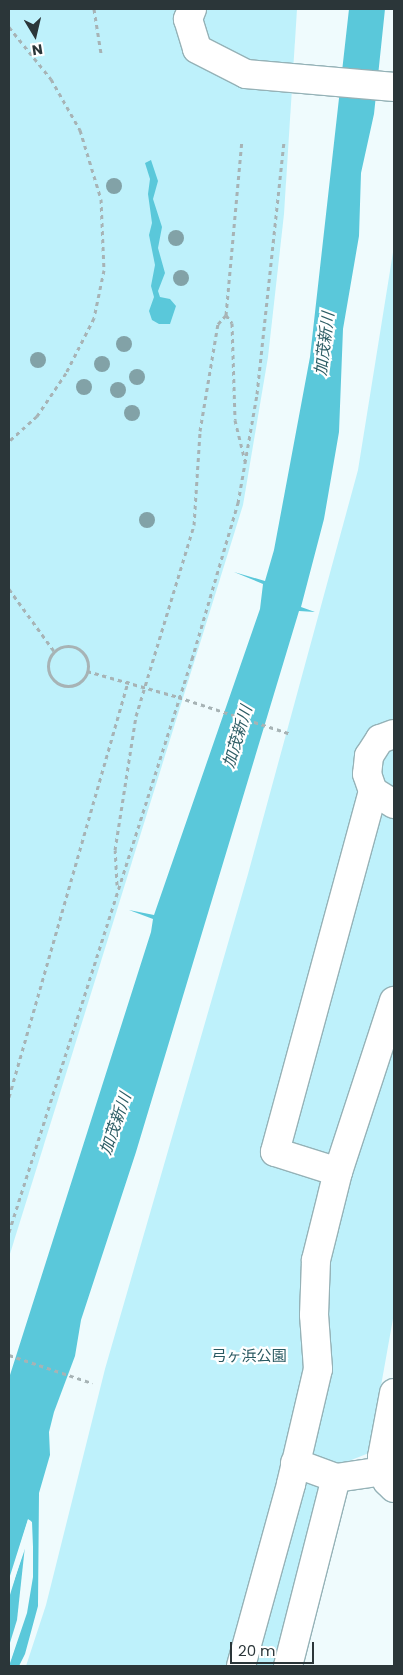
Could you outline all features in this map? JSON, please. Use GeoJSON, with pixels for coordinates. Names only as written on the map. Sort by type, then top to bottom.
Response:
{"type":"FeatureCollection","features":[{"type":"Feature","properties":{"kind":"street"},"geometry":{"type":"LineString","coordinates":[[183,12],[197,48],[246,74],[394,87]]}},
{"type":"Feature","properties":{"kind":"street"},"geometry":{"type":"LineString","coordinates":[[338,1172],[275,1152],[384,797],[366,774],[369,756],[380,739],[394,734]]}},
{"type":"Feature","properties":{"kind":"street"},"geometry":{"type":"LineString","coordinates":[[241,1666],[318,1369],[314,1315],[316,1260],[338,1172],[394,1001]]}},
{"type":"Feature","properties":{"kind":"street"},"geometry":{"type":"LineString","coordinates":[[295,1463],[336,1478],[389,1479],[382,1457],[394,1393]]}},
{"type":"Feature","properties":{"kind":"street"},"geometry":{"type":"LineString","coordinates":[[288,1666],[336,1478]]}},
{"type":"Feature","properties":{"kind":"path"},"geometry":{"type":"LineString","coordinates":[[94,9],[101,54]]}},
{"type":"Feature","properties":{"kind":"path"},"geometry":{"type":"LineString","coordinates":[[9,27],[51,79],[80,130],[101,199],[104,270],[94,318],[66,373],[37,416],[9,441]]}},
{"type":"Feature","properties":{"kind":"path"},"geometry":{"type":"LineString","coordinates":[[118,888],[115,850],[136,716],[194,525],[200,431],[218,324],[226,315],[242,140]]}},
{"type":"Feature","properties":{"kind":"path"},"geometry":{"type":"LineString","coordinates":[[9,1232],[200,631],[238,503],[257,394],[284,140]]}},
{"type":"Feature","properties":{"kind":"path"},"geometry":{"type":"LineString","coordinates":[[226,315],[232,322],[235,420],[245,462]]}},
{"type":"Feature","properties":{"kind":"path"},"geometry":{"type":"LineString","coordinates":[[9,589],[54,651]]}},
{"type":"Feature","properties":{"kind":"path"},"geometry":{"type":"LineString","coordinates":[[64,646],[76,648],[85,656],[87,671],[77,683],[57,682],[48,665],[54,651],[64,646]]}},
{"type":"Feature","properties":{"kind":"path"},"geometry":{"type":"LineString","coordinates":[[87,671],[128,681],[291,734]]}},
{"type":"Feature","properties":{"kind":"path"},"geometry":{"type":"LineString","coordinates":[[9,1097],[128,681]]}},
{"type":"Feature","properties":{"kind":"path"},"geometry":{"type":"LineString","coordinates":[[9,1355],[92,1383]]}},
{"type":"Feature","properties":{"kind":"green space"},"geometry":{"type":"Polygon","coordinates":[[[9,9],[297,9],[284,214],[268,357],[243,505],[9,1257],[9,9]]]}},
{"type":"Feature","properties":{"kind":"green space","name":"弓ヶ浜公園"},"geometry":{"type":"Polygon","coordinates":[[[394,246],[394,1313],[369,1453],[326,1470],[278,1666],[26,1666],[46,1605],[105,1369],[248,874],[358,470],[394,246]]]}},
{"type":"Feature","properties":{"kind":"water","name":"加茂新川"},"geometry":{"type":"Polygon","coordinates":[[[349,9],[385,9],[374,114],[361,173],[359,236],[343,329],[339,432],[324,519],[301,607],[315,612],[299,611],[136,1152],[81,1320],[75,1356],[54,1412],[49,1432],[50,1455],[39,1493],[38,1606],[25,1654],[19,1666],[9,1666],[27,1613],[33,1577],[32,1522],[28,1519],[9,1579],[10,1375],[151,932],[153,919],[129,910],[154,915],[260,609],[263,584],[234,572],[265,581],[274,550],[310,357],[349,9]]]}},
{"type":"Feature","properties":{"kind":"water"},"geometry":{"type":"Polygon","coordinates":[[[151,160],[158,181],[153,199],[162,227],[158,248],[165,273],[158,291],[160,297],[170,299],[176,306],[170,324],[159,324],[152,320],[149,311],[154,297],[151,286],[155,265],[149,235],[152,223],[148,194],[150,179],[145,163],[151,160]]]}},
{"type":"Feature","properties":{"kind":"water"},"geometry":{"type":"Polygon","coordinates":[[[25,1546],[17,1620],[9,1646],[9,1598],[25,1546]]]}},
{"type":"Feature","properties":{"kind":"pier"},"geometry":{"type":"Polygon","coordinates":[[[28,1520],[31,1521],[32,1577],[26,1613],[9,1665],[31,1576],[29,1523],[9,1582],[28,1520]]]}},
{"type":"Feature","properties":{"kind":"pier"},"geometry":{"type":"Polygon","coordinates":[[[27,1544],[19,1621],[9,1649],[18,1620],[26,1546],[9,1595],[9,1589],[23,1545],[27,1544]]]}}]}
